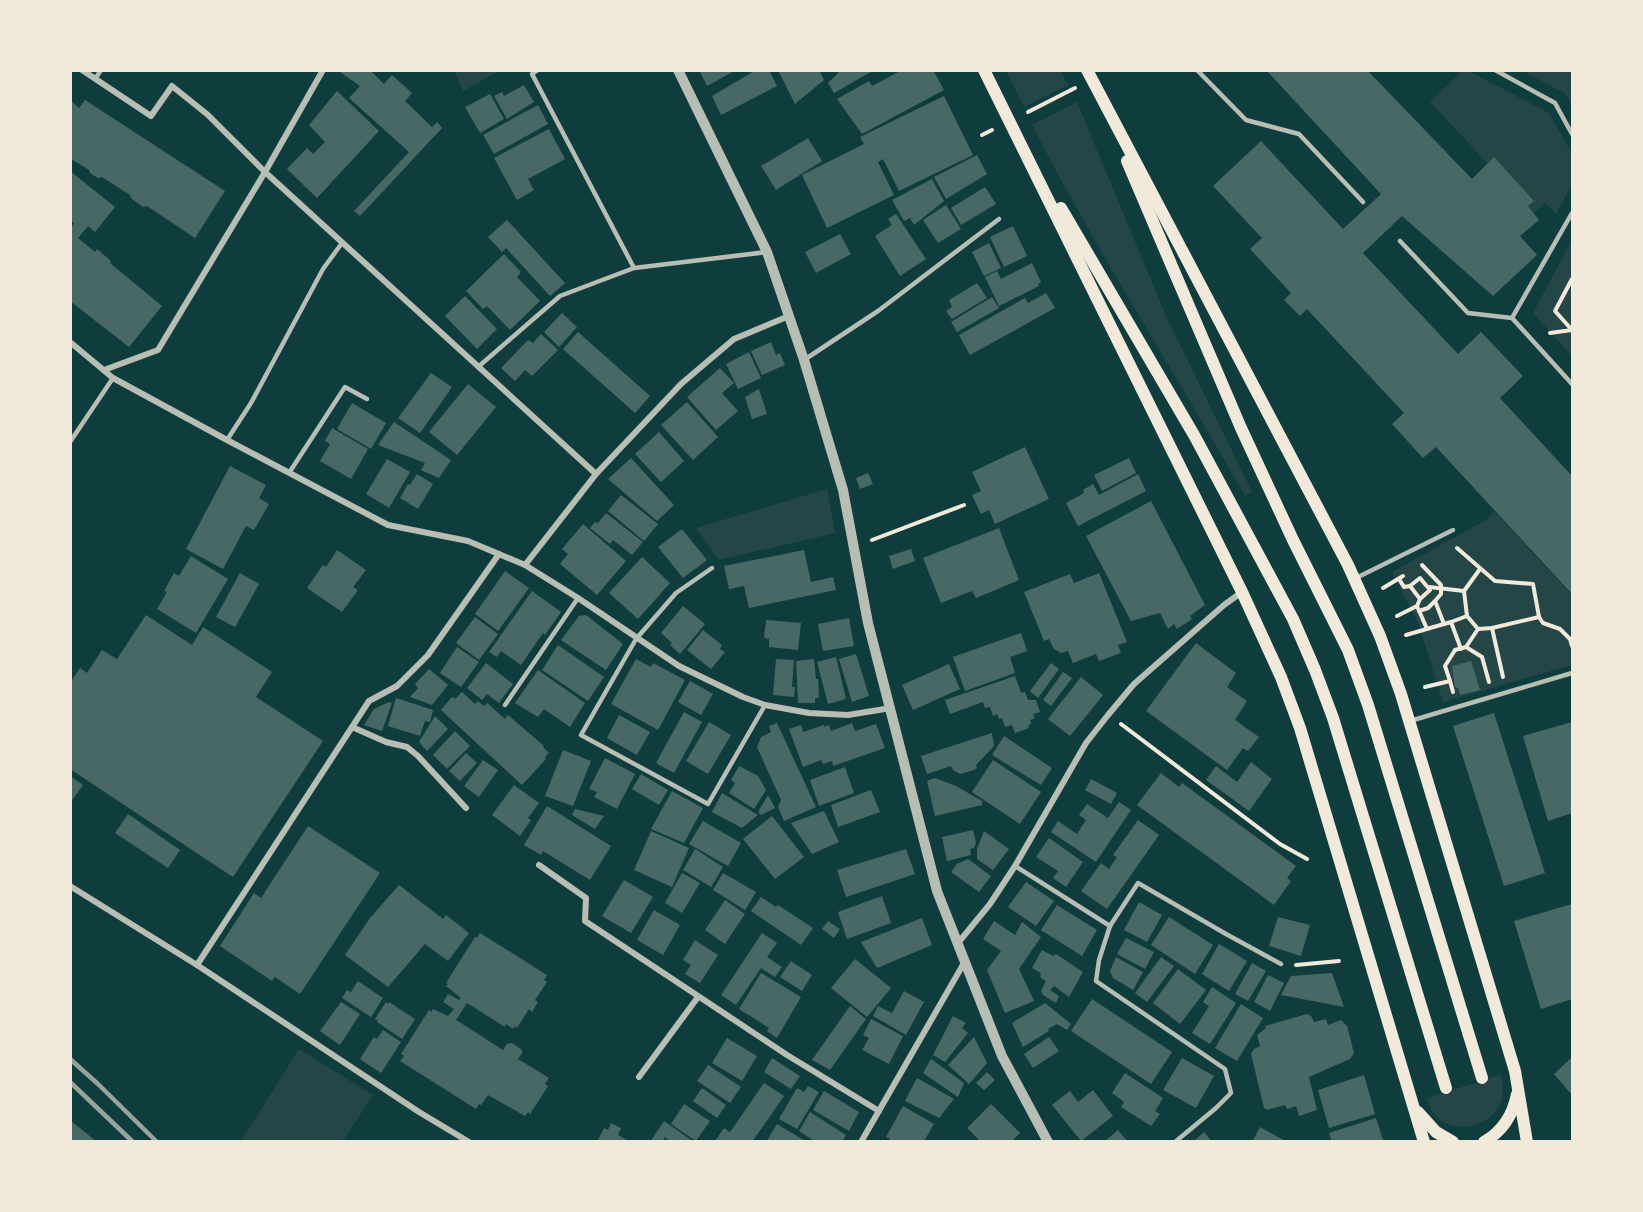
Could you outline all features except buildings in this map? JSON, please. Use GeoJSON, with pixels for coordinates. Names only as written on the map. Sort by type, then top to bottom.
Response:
{"type":"FeatureCollection","features":[{"type":"Feature","properties":{"kind":"main road"},"geometry":{"type":"LineString","coordinates":[[984,70],[1242,592],[1281,677],[1300,728],[1424,1142]]}},
{"type":"Feature","properties":{"kind":"main road"},"geometry":{"type":"LineString","coordinates":[[1090,75],[1354,579],[1380,636],[1410,721],[1511,1059],[1527,1142]]}},
{"type":"Feature","properties":{"kind":"main road"},"geometry":{"type":"LineString","coordinates":[[1090,75],[1241,428],[1348,650],[1368,705],[1482,1078]]}},
{"type":"Feature","properties":{"kind":"main road"},"geometry":{"type":"LineString","coordinates":[[1010,121],[1194,435],[1293,619],[1333,718],[1446,1088]]}},
{"type":"Feature","properties":{"kind":"main road"},"geometry":{"type":"LineString","coordinates":[[1484,1142],[1506,1124],[1514,1109],[1517,1087]]}},
{"type":"Feature","properties":{"kind":"main road"},"geometry":{"type":"LineString","coordinates":[[1413,1105],[1427,1124],[1453,1142]]}},
{"type":"Feature","properties":{"kind":"street"},"geometry":{"type":"LineString","coordinates":[[82,70],[151,116],[172,86],[208,115],[265,172],[596,474]]}},
{"type":"Feature","properties":{"kind":"street"},"geometry":{"type":"LineString","coordinates":[[104,370],[158,350],[265,172],[323,70]]}},
{"type":"Feature","properties":{"kind":"street"},"geometry":{"type":"LineString","coordinates":[[678,70],[766,252],[789,316],[843,490],[868,623],[937,891],[1002,1056],[1048,1142]]}},
{"type":"Feature","properties":{"kind":"street"},"geometry":{"type":"LineString","coordinates":[[525,565],[596,474],[681,384],[734,339],[789,316]]}},
{"type":"Feature","properties":{"kind":"street"},"geometry":{"type":"LineString","coordinates":[[70,342],[113,378],[388,525],[468,541],[525,565],[679,666],[743,697],[765,705],[809,713],[848,715],[891,708]]}},
{"type":"Feature","properties":{"kind":"street"},"geometry":{"type":"LineString","coordinates":[[197,965],[369,701],[397,686],[428,656],[499,554]]}},
{"type":"Feature","properties":{"kind":"street"},"geometry":{"type":"LineString","coordinates":[[958,944],[990,904],[1015,866],[1086,743],[1108,715],[1134,684],[1207,619],[1242,592]]}},
{"type":"Feature","properties":{"kind":"street"},"geometry":{"type":"LineString","coordinates":[[352,727],[386,742],[407,747],[466,808]]}},
{"type":"Feature","properties":{"kind":"street"},"geometry":{"type":"LineString","coordinates":[[539,865],[586,898],[585,921],[787,1055],[879,1111]]}},
{"type":"Feature","properties":{"kind":"street"},"geometry":{"type":"LineString","coordinates":[[70,886],[197,965],[468,1142]]}},
{"type":"Feature","properties":{"kind":"street"},"geometry":{"type":"LineString","coordinates":[[861,1142],[965,963]]}},
{"type":"Feature","properties":{"kind":"street"},"geometry":{"type":"LineString","coordinates":[[639,1077],[698,997]]}},
{"type":"Feature","properties":{"kind":"lane"},"geometry":{"type":"LineString","coordinates":[[95,79],[101,70]]}},
{"type":"Feature","properties":{"kind":"lane"},"geometry":{"type":"LineString","coordinates":[[538,70],[532,74],[634,268]]}},
{"type":"Feature","properties":{"kind":"lane"},"geometry":{"type":"LineString","coordinates":[[1197,70],[1246,120],[1299,134],[1363,202]]}},
{"type":"Feature","properties":{"kind":"lane"},"geometry":{"type":"LineString","coordinates":[[1495,70],[1555,103],[1572,134]]}},
{"type":"Feature","properties":{"kind":"lane"},"geometry":{"type":"LineString","coordinates":[[1512,318],[1572,213]]}},
{"type":"Feature","properties":{"kind":"lane"},"geometry":{"type":"LineString","coordinates":[[804,360],[878,311],[999,219]]}},
{"type":"Feature","properties":{"kind":"lane"},"geometry":{"type":"LineString","coordinates":[[1400,241],[1468,313],[1512,318],[1572,384]]}},
{"type":"Feature","properties":{"kind":"lane"},"geometry":{"type":"LineString","coordinates":[[227,440],[251,403],[323,269],[342,243]]}},
{"type":"Feature","properties":{"kind":"lane"},"geometry":{"type":"LineString","coordinates":[[478,367],[560,296],[634,268],[766,252]]}},
{"type":"Feature","properties":{"kind":"lane"},"geometry":{"type":"LineString","coordinates":[[70,442],[113,378]]}},
{"type":"Feature","properties":{"kind":"lane"},"geometry":{"type":"LineString","coordinates":[[289,473],[345,387],[367,399]]}},
{"type":"Feature","properties":{"kind":"lane"},"geometry":{"type":"LineString","coordinates":[[1354,579],[1453,530]]}},
{"type":"Feature","properties":{"kind":"lane"},"geometry":{"type":"LineString","coordinates":[[712,568],[676,592],[636,639],[581,735],[708,804],[765,705]]}},
{"type":"Feature","properties":{"kind":"lane"},"geometry":{"type":"LineString","coordinates":[[505,705],[578,598]]}},
{"type":"Feature","properties":{"kind":"lane"},"geometry":{"type":"LineString","coordinates":[[1410,721],[1572,673]]}},
{"type":"Feature","properties":{"kind":"lane"},"geometry":{"type":"LineString","coordinates":[[1015,866],[1110,926]]}},
{"type":"Feature","properties":{"kind":"lane"},"geometry":{"type":"LineString","coordinates":[[1175,1142],[1231,1093],[1225,1069],[1096,981],[1099,960],[1110,926],[1138,883],[1281,964]]}},
{"type":"Feature","properties":{"kind":"path"},"geometry":{"type":"LineString","coordinates":[[982,135],[1090,75]]}},
{"type":"Feature","properties":{"kind":"path"},"geometry":{"type":"LineString","coordinates":[[1572,279],[1555,311],[1572,330]]}},
{"type":"Feature","properties":{"kind":"path"},"geometry":{"type":"LineString","coordinates":[[866,542],[964,505]]}},
{"type":"Feature","properties":{"kind":"path"},"geometry":{"type":"LineString","coordinates":[[1464,554],[1495,581],[1533,584],[1537,593],[1539,617],[1543,623],[1560,629],[1570,639],[1572,646]]}},
{"type":"Feature","properties":{"kind":"path"},"geometry":{"type":"LineString","coordinates":[[1416,566],[1423,565],[1442,588],[1441,594],[1435,601],[1428,608],[1419,611]]}},
{"type":"Feature","properties":{"kind":"path"},"geometry":{"type":"LineString","coordinates":[[1478,629],[1467,616],[1464,591],[1480,569]]}},
{"type":"Feature","properties":{"kind":"path"},"geometry":{"type":"LineString","coordinates":[[1383,588],[1407,572]]}},
{"type":"Feature","properties":{"kind":"path"},"geometry":{"type":"LineString","coordinates":[[1397,616],[1417,606],[1420,599],[1430,590],[1420,578],[1410,586],[1404,587],[1399,579]]}},
{"type":"Feature","properties":{"kind":"path"},"geometry":{"type":"LineString","coordinates":[[1410,586],[1420,599]]}},
{"type":"Feature","properties":{"kind":"path"},"geometry":{"type":"LineString","coordinates":[[1428,587],[1464,591]]}},
{"type":"Feature","properties":{"kind":"path"},"geometry":{"type":"LineString","coordinates":[[1435,601],[1444,624]]}},
{"type":"Feature","properties":{"kind":"path"},"geometry":{"type":"LineString","coordinates":[[1417,606],[1426,629]]}},
{"type":"Feature","properties":{"kind":"path"},"geometry":{"type":"LineString","coordinates":[[1406,635],[1467,616]]}},
{"type":"Feature","properties":{"kind":"path"},"geometry":{"type":"LineString","coordinates":[[1458,707],[1445,666],[1455,650],[1463,648],[1478,629],[1539,617]]}},
{"type":"Feature","properties":{"kind":"path"},"geometry":{"type":"LineString","coordinates":[[1451,622],[1463,648],[1482,657],[1493,697]]}},
{"type":"Feature","properties":{"kind":"path"},"geometry":{"type":"LineString","coordinates":[[1492,628],[1507,692]]}},
{"type":"Feature","properties":{"kind":"path"},"geometry":{"type":"LineString","coordinates":[[1425,687],[1450,681]]}},
{"type":"Feature","properties":{"kind":"path"},"geometry":{"type":"LineString","coordinates":[[1108,715],[1280,844],[1307,858]]}},
{"type":"Feature","properties":{"kind":"path"},"geometry":{"type":"LineString","coordinates":[[1299,965],[1339,961]]}},
{"type":"Feature","properties":{"kind":"shaded area"},"geometry":{"type":"Polygon","coordinates":[[[454,71],[499,71],[463,91],[454,71]]]}},
{"type":"Feature","properties":{"kind":"shaded area"},"geometry":{"type":"Polygon","coordinates":[[[1006,71],[1061,71],[1068,85],[1024,107],[1006,71]]]}},
{"type":"Feature","properties":{"kind":"shaded area"},"geometry":{"type":"Polygon","coordinates":[[[1462,71],[1469,71],[1549,113],[1572,154],[1572,184],[1556,214],[1545,203],[1534,213],[1528,206],[1533,201],[1494,158],[1487,163],[1430,102],[1462,71]]]}},
{"type":"Feature","properties":{"kind":"shaded area"},"geometry":{"type":"Polygon","coordinates":[[[1523,71],[1572,71],[1572,106],[1566,94],[1523,71]]]}},
{"type":"Feature","properties":{"kind":"shaded area"},"geometry":{"type":"Polygon","coordinates":[[[1077,102],[1166,316],[1252,492],[1245,496],[1083,219],[1032,125],[1077,102]]]}},
{"type":"Feature","properties":{"kind":"shaded area"},"geometry":{"type":"Polygon","coordinates":[[[1572,240],[1572,356],[1533,313],[1572,240]]]}},
{"type":"Feature","properties":{"kind":"shaded area"},"geometry":{"type":"Polygon","coordinates":[[[827,489],[835,533],[719,560],[696,528],[827,489]]]}},
{"type":"Feature","properties":{"kind":"shaded area"},"geometry":{"type":"Polygon","coordinates":[[[1494,511],[1572,595],[1572,665],[1443,702],[1419,625],[1392,572],[1486,520],[1494,511]]]}},
{"type":"Feature","properties":{"kind":"shaded area"},"geometry":{"type":"Polygon","coordinates":[[[299,1049],[373,1095],[343,1141],[241,1141],[299,1049]]]}},
{"type":"Feature","properties":{"kind":"shaded area"},"geometry":{"type":"Polygon","coordinates":[[[1500,1075],[1503,1092],[1499,1107],[1489,1118],[1476,1125],[1461,1127],[1446,1124],[1434,1114],[1427,1098],[1500,1075]]]}},
{"type":"Feature","properties":{"kind":"railway"},"geometry":{"type":"LineString","coordinates":[[70,1059],[157,1142]]}},
{"type":"Feature","properties":{"kind":"railway"},"geometry":{"type":"LineString","coordinates":[[70,1082],[133,1142]]}}]}
